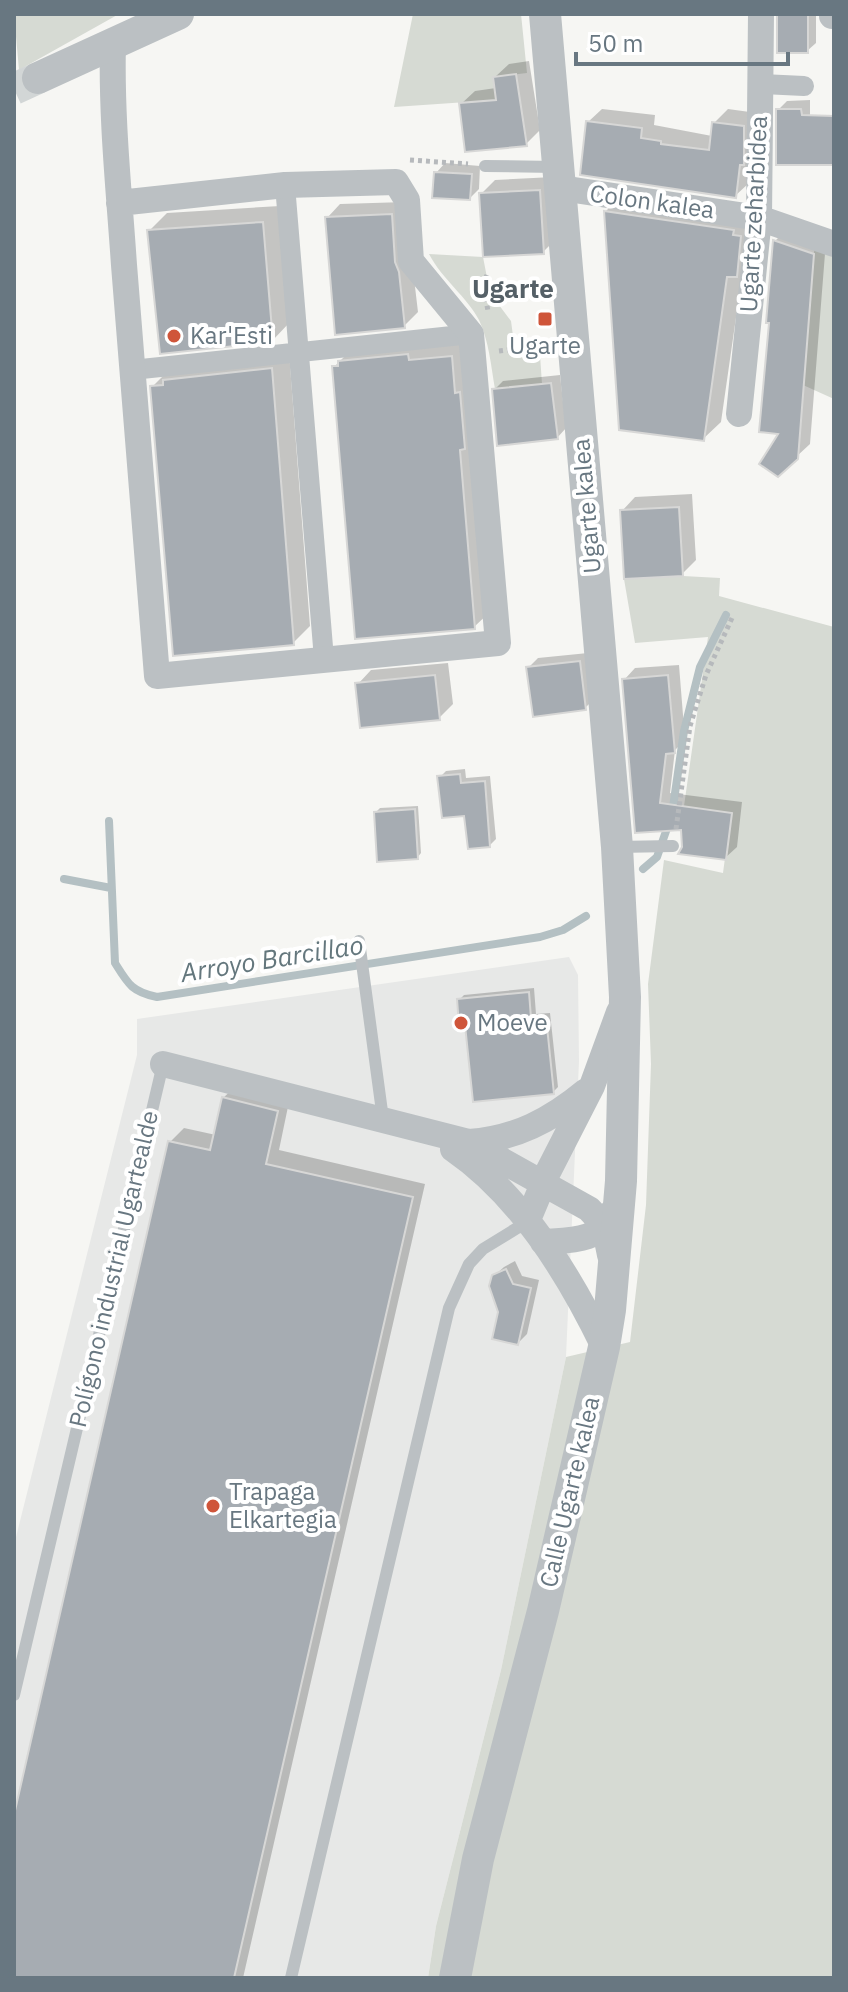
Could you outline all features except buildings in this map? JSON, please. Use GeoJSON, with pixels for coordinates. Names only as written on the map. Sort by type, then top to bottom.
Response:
{"type":"FeatureCollection","features":[{"type":"Feature","properties":{"kind":"street"},"geometry":{"type":"LineString","coordinates":[[38,78],[178,14]]}},
{"type":"Feature","properties":{"kind":"street","name":"Ugarte kalea"},"geometry":{"type":"LineString","coordinates":[[545,14],[617,847],[625,997]]}},
{"type":"Feature","properties":{"kind":"street","name":"Ugarte zeharbidea"},"geometry":{"type":"LineString","coordinates":[[739,414],[759,218],[761,14]]}},
{"type":"Feature","properties":{"kind":"street"},"geometry":{"type":"LineString","coordinates":[[113,42],[112,97],[119,203],[157,676],[498,643],[471,334],[411,261],[407,200],[396,182],[285,185],[119,203]]}},
{"type":"Feature","properties":{"kind":"street"},"geometry":{"type":"LineString","coordinates":[[760,84],[804,86]]}},
{"type":"Feature","properties":{"kind":"street","name":"Colon kalea"},"geometry":{"type":"LineString","coordinates":[[560,178],[759,218],[834,244]]}},
{"type":"Feature","properties":{"kind":"street"},"geometry":{"type":"LineString","coordinates":[[285,185],[324,659]]}},
{"type":"Feature","properties":{"kind":"street"},"geometry":{"type":"LineString","coordinates":[[132,370],[471,334]]}},
{"type":"Feature","properties":{"kind":"street"},"geometry":{"type":"LineString","coordinates":[[622,1131],[615,1154],[614,1204],[608,1222],[590,1237],[535,1232],[543,1184],[592,1086],[625,997]]}},
{"type":"Feature","properties":{"kind":"street","name":"Calle Ugarte kalea"},"geometry":{"type":"LineString","coordinates":[[455,1978],[478,1859],[543,1611],[604,1347],[621,1181],[625,997]]}},
{"type":"Feature","properties":{"kind":"street","name":"Polígono industrial Ugartealde"},"geometry":{"type":"LineString","coordinates":[[163,1064],[469,1142],[589,1209],[604,1225]]}},
{"type":"Feature","properties":{"kind":"street","name":"Polígono industrial Ugartealde"},"geometry":{"type":"LineString","coordinates":[[469,1142],[495,1141],[540,1124],[566,1108],[592,1086]]}},
{"type":"Feature","properties":{"kind":"street","name":"Polígono industrial Ugartealde"},"geometry":{"type":"LineString","coordinates":[[424,1129],[477,1166],[535,1232],[564,1271],[604,1347]]}},
{"type":"Feature","properties":{"kind":"street"},"geometry":{"type":"LineString","coordinates":[[604,1225],[610,1251],[610,1310]]}},
{"type":"Feature","properties":{"kind":"lane"},"geometry":{"type":"LineString","coordinates":[[485,166],[560,178]]}},
{"type":"Feature","properties":{"kind":"lane"},"geometry":{"type":"LineString","coordinates":[[617,847],[673,846]]}},
{"type":"Feature","properties":{"kind":"lane"},"geometry":{"type":"LineString","coordinates":[[359,941],[383,1119]]}},
{"type":"Feature","properties":{"kind":"lane","name":"Polígono industrial Ugartealde"},"geometry":{"type":"LineString","coordinates":[[14,1695],[163,1064]]}},
{"type":"Feature","properties":{"kind":"lane"},"geometry":{"type":"LineString","coordinates":[[291,1978],[449,1308],[469,1264],[483,1249],[535,1232]]}},
{"type":"Feature","properties":{"kind":"path"},"geometry":{"type":"LineString","coordinates":[[423,161],[485,166]]}},
{"type":"Feature","properties":{"kind":"path"},"geometry":{"type":"LineString","coordinates":[[673,846],[690,726],[706,675],[732,618]]}},
{"type":"Feature","properties":{"kind":"shaded area"},"geometry":{"type":"Polygon","coordinates":[[[14,14],[119,14],[19,70],[14,14]]]}},
{"type":"Feature","properties":{"kind":"shaded area"},"geometry":{"type":"Polygon","coordinates":[[[413,14],[521,14],[527,73],[493,77],[496,100],[394,107],[413,14]]]}},
{"type":"Feature","properties":{"kind":"shaded area"},"geometry":{"type":"Polygon","coordinates":[[[815,240],[834,249],[834,399],[803,385],[815,240]]]}},
{"type":"Feature","properties":{"kind":"shaded area"},"geometry":{"type":"Polygon","coordinates":[[[429,254],[483,257],[490,293],[511,321],[516,358],[540,355],[542,384],[495,389],[479,320],[429,254]]]}},
{"type":"Feature","properties":{"kind":"shaded area"},"geometry":{"type":"Polygon","coordinates":[[[720,578],[719,596],[834,627],[834,1978],[428,1978],[436,1926],[501,1670],[566,1357],[630,1342],[646,1205],[651,1064],[648,984],[664,860],[723,873],[731,813],[684,806],[708,637],[635,643],[624,579],[720,578]]]}},
{"type":"Feature","properties":{"kind":"shaded area"},"geometry":{"type":"Polygon","coordinates":[[[569,957],[578,975],[579,1061],[566,1357],[501,1670],[436,1926],[428,1978],[14,1978],[14,1545],[137,1055],[137,1019],[569,957]]]}},
{"type":"Feature","properties":{"kind":"waterway","name":"Arroyo Barcillao"},"geometry":{"type":"LineString","coordinates":[[643,869],[657,857],[672,814],[684,731],[700,667],[726,615]]}},
{"type":"Feature","properties":{"kind":"waterway","name":"Arroyo Barcillao"},"geometry":{"type":"LineString","coordinates":[[109,821],[115,963],[132,986],[157,997],[540,937],[563,930],[586,916]]}},
{"type":"Feature","properties":{"kind":"waterway"},"geometry":{"type":"LineString","coordinates":[[64,879],[111,888]]}},
{"type":"Feature","properties":{"kind":"tunnel"},"geometry":{"type":"LineString","coordinates":[[14,89],[38,78]]}},
{"type":"Feature","properties":{"kind":"place","name":"Ugarte"},"geometry":{"type":"Point","coordinates":[545,319]}},
{"type":"Feature","properties":{"kind":"place","name":"Kar'Esti"},"geometry":{"type":"Point","coordinates":[174,336]}},
{"type":"Feature","properties":{"kind":"place","name":"Moeve"},"geometry":{"type":"Point","coordinates":[461,1023]}},
{"type":"Feature","properties":{"kind":"place","name":"Trapaga Elkartegia"},"geometry":{"type":"Point","coordinates":[213,1506]}},
{"type":"Feature","properties":{"kind":"district","name":"Ugarte"},"geometry":{"type":"Point","coordinates":[513,289]}}]}
